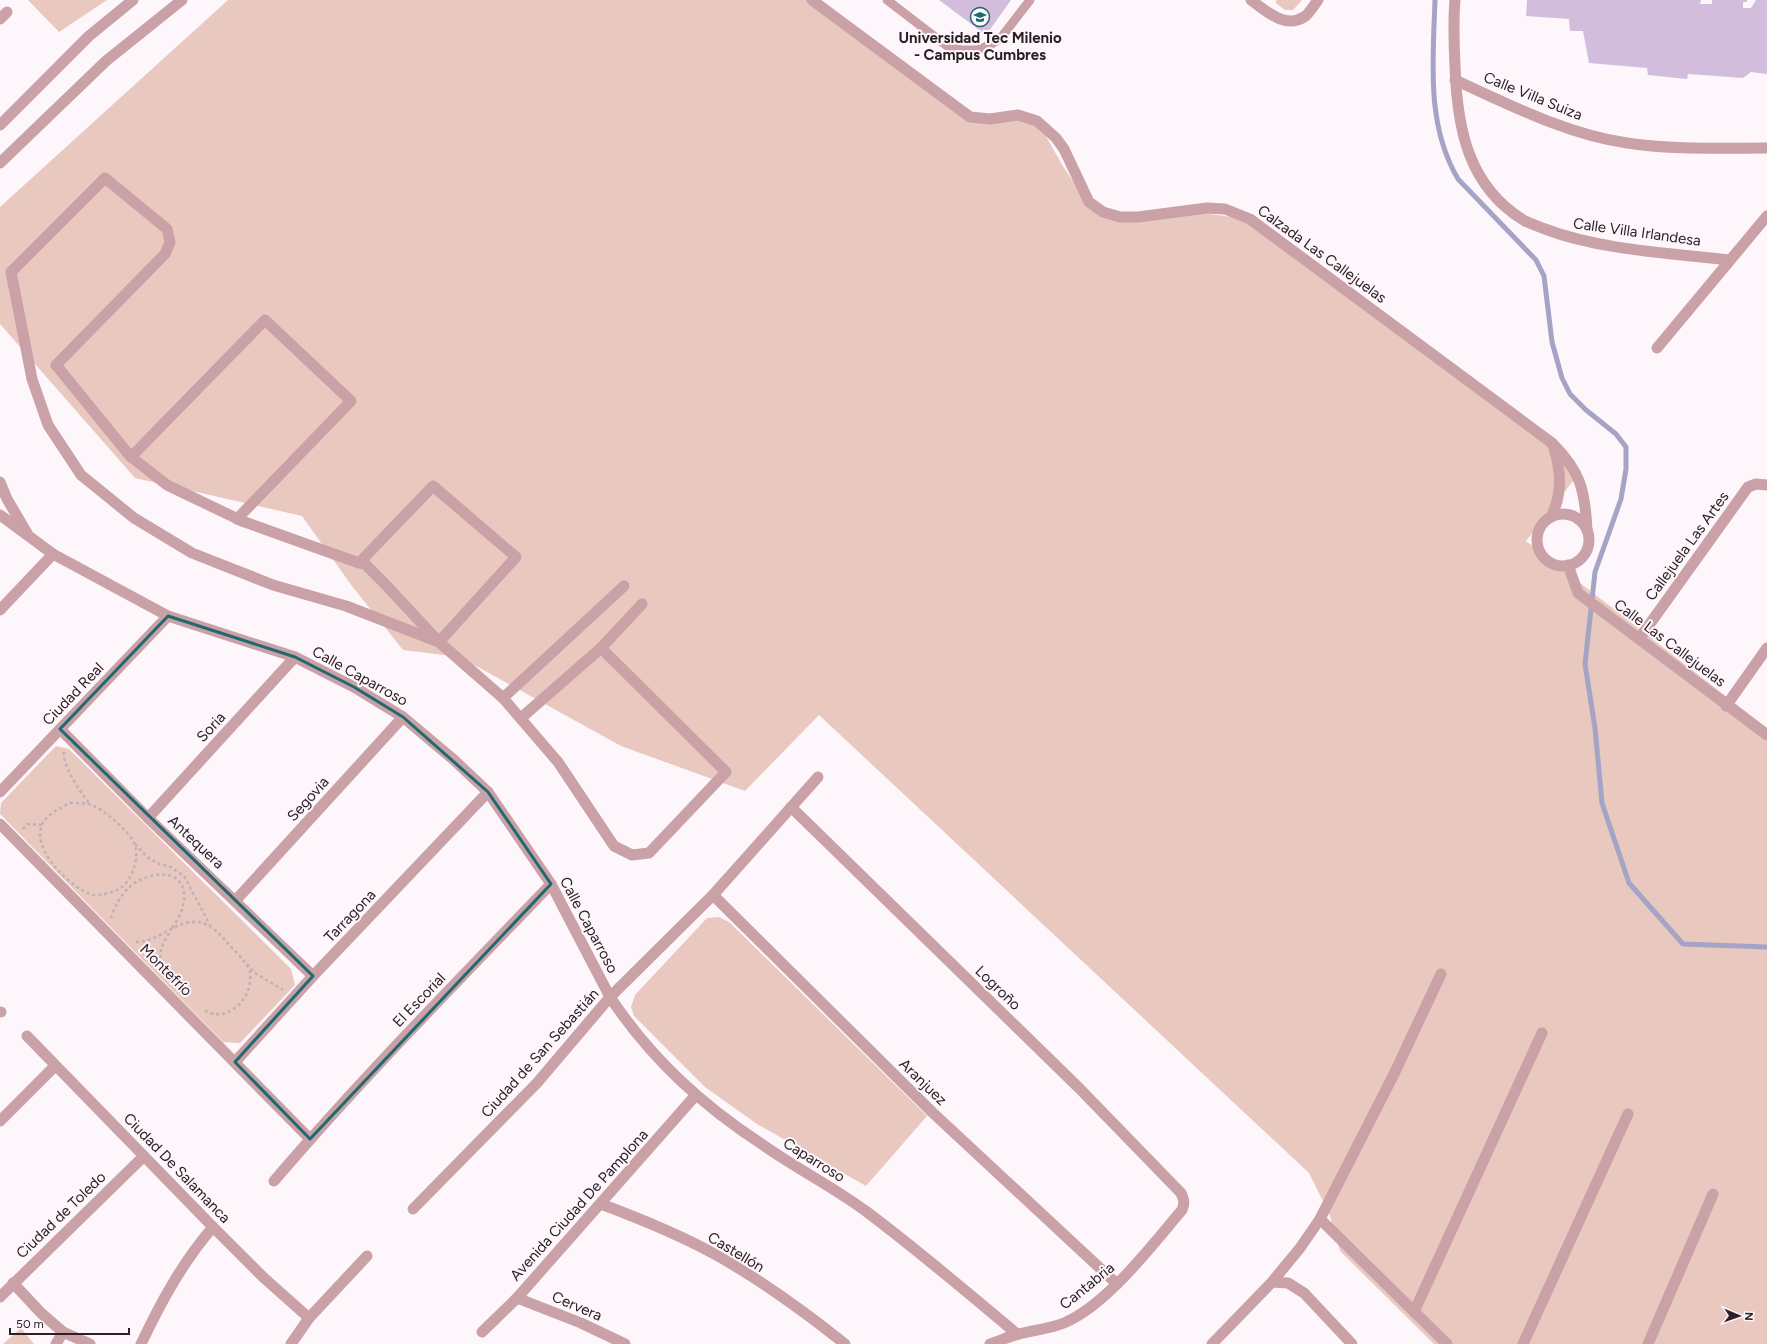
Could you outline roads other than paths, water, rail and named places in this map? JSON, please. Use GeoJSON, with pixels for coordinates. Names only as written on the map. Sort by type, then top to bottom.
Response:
{"type":"FeatureCollection","features":[{"type":"Feature","properties":{"kind":"street"},"geometry":{"type":"LineString","coordinates":[[0,125],[89,36],[133,0]]}},
{"type":"Feature","properties":{"kind":"street"},"geometry":{"type":"LineString","coordinates":[[0,163],[106,61],[182,0]]}},
{"type":"Feature","properties":{"kind":"street","name":"Calzada Las Callejuelas"},"geometry":{"type":"LineString","coordinates":[[812,0],[970,117],[990,119],[1018,115],[1037,121],[1056,138],[1064,149],[1089,202],[1103,212],[1120,217],[1138,217],[1207,208],[1225,209],[1250,219],[1552,443],[1568,459],[1581,484],[1586,500],[1587,530]]}},
{"type":"Feature","properties":{"kind":"street"},"geometry":{"type":"LineString","coordinates":[[1251,0],[1267,6],[1284,21],[1295,21],[1305,16],[1318,0]]}},
{"type":"Feature","properties":{"kind":"street","name":"Calle Villa Irlandesa"},"geometry":{"type":"LineString","coordinates":[[1455,0],[1453,20],[1455,80],[1459,119],[1468,154],[1493,196],[1526,221],[1565,237],[1610,245],[1729,260]]}},
{"type":"Feature","properties":{"kind":"street","name":"Calle Villa Suiza"},"geometry":{"type":"LineString","coordinates":[[1455,80],[1530,114],[1582,133],[1626,143],[1675,148],[1767,148]]}},
{"type":"Feature","properties":{"kind":"street"},"geometry":{"type":"LineString","coordinates":[[439,642],[346,606],[273,585],[192,553],[134,518],[81,475],[48,425],[32,379],[11,272],[105,178],[167,229],[170,242],[165,254],[56,365],[131,457],[167,485],[237,519],[364,564],[386,584],[439,642],[503,698],[521,718],[558,762],[614,846],[632,856],[649,854],[726,772],[601,648]]}},
{"type":"Feature","properties":{"kind":"street"},"geometry":{"type":"LineString","coordinates":[[1657,348],[1767,216]]}},
{"type":"Feature","properties":{"kind":"street"},"geometry":{"type":"LineString","coordinates":[[131,457],[265,320],[351,401],[237,519]]}},
{"type":"Feature","properties":{"kind":"street"},"geometry":{"type":"LineString","coordinates":[[1551,517],[1557,504],[1560,483],[1559,464],[1552,443]]}},
{"type":"Feature","properties":{"kind":"street","name":"Calle Caparroso"},"geometry":{"type":"LineString","coordinates":[[0,482],[7,499],[28,535]]}},
{"type":"Feature","properties":{"kind":"street","name":"Callejuela Las Artes"},"geometry":{"type":"LineString","coordinates":[[1639,639],[1748,488],[1756,484],[1767,485]]}},
{"type":"Feature","properties":{"kind":"street"},"geometry":{"type":"LineString","coordinates":[[359,563],[433,486],[516,557],[439,642]]}},
{"type":"Feature","properties":{"kind":"street"},"geometry":{"type":"LineString","coordinates":[[1559,514],[1572,516],[1583,523],[1587,530],[1588,547],[1584,555],[1578,561],[1568,565],[1554,564],[1546,560],[1538,546],[1537,537],[1544,522],[1559,514]]}},
{"type":"Feature","properties":{"kind":"street","name":"Calle Caparroso"},"geometry":{"type":"LineString","coordinates":[[0,515],[53,554],[168,616],[295,658],[354,687],[403,717],[454,760],[488,792],[551,884],[610,998]]}},
{"type":"Feature","properties":{"kind":"street"},"geometry":{"type":"LineString","coordinates":[[0,610],[53,554]]}},
{"type":"Feature","properties":{"kind":"street","name":"Calle Las Callejuelas"},"geometry":{"type":"LineString","coordinates":[[1568,565],[1578,593],[1726,706],[1767,735]]}},
{"type":"Feature","properties":{"kind":"street"},"geometry":{"type":"LineString","coordinates":[[503,698],[624,586]]}},
{"type":"Feature","properties":{"kind":"street"},"geometry":{"type":"LineString","coordinates":[[521,718],[601,648],[642,604]]}},
{"type":"Feature","properties":{"kind":"street","name":"Ciudad Real"},"geometry":{"type":"LineString","coordinates":[[0,792],[64,732],[168,616]]}},
{"type":"Feature","properties":{"kind":"street"},"geometry":{"type":"LineString","coordinates":[[1726,706],[1767,648]]}},
{"type":"Feature","properties":{"kind":"street","name":"Soria"},"geometry":{"type":"LineString","coordinates":[[148,818],[295,658]]}},
{"type":"Feature","properties":{"kind":"street","name":"Segovia"},"geometry":{"type":"LineString","coordinates":[[236,900],[403,717]]}},
{"type":"Feature","properties":{"kind":"street","name":"Antequera"},"geometry":{"type":"LineString","coordinates":[[64,732],[148,818],[236,900],[313,976]]}},
{"type":"Feature","properties":{"kind":"street","name":"Ciudad de San Sebastián"},"geometry":{"type":"LineString","coordinates":[[413,1209],[536,1083],[610,998],[713,895],[818,777]]}},
{"type":"Feature","properties":{"kind":"street","name":"Tarragona"},"geometry":{"type":"LineString","coordinates":[[235,1062],[313,976],[488,792]]}},
{"type":"Feature","properties":{"kind":"street","name":"Logroño"},"geometry":{"type":"LineString","coordinates":[[791,807],[1079,1088],[1181,1193]]}},
{"type":"Feature","properties":{"kind":"street","name":"Montefrío"},"geometry":{"type":"LineString","coordinates":[[0,824],[310,1139]]}},
{"type":"Feature","properties":{"kind":"street","name":"El Escorial"},"geometry":{"type":"LineString","coordinates":[[274,1181],[310,1139],[551,884]]}},
{"type":"Feature","properties":{"kind":"street","name":"Aranjuez"},"geometry":{"type":"LineString","coordinates":[[713,895],[932,1112],[1117,1284]]}},
{"type":"Feature","properties":{"kind":"street"},"geometry":{"type":"LineString","coordinates":[[1212,1344],[1272,1282],[1300,1248],[1320,1219],[1395,1072],[1441,974]]}},
{"type":"Feature","properties":{"kind":"street","name":"Caparroso"},"geometry":{"type":"LineString","coordinates":[[610,998],[651,1051],[695,1096],[765,1147],[831,1187],[867,1212],[1018,1334]]}},
{"type":"Feature","properties":{"kind":"street"},"geometry":{"type":"LineString","coordinates":[[1414,1312],[1542,1033]]}},
{"type":"Feature","properties":{"kind":"street","name":"Ciudad De Salamanca"},"geometry":{"type":"LineString","coordinates":[[27,1036],[212,1227],[263,1277],[309,1318]]}},
{"type":"Feature","properties":{"kind":"street"},"geometry":{"type":"LineString","coordinates":[[0,1121],[55,1066]]}},
{"type":"Feature","properties":{"kind":"street","name":"Avenida Ciudad De Pamplona"},"geometry":{"type":"LineString","coordinates":[[482,1332],[517,1298],[695,1096]]}},
{"type":"Feature","properties":{"kind":"street"},"geometry":{"type":"LineString","coordinates":[[1523,1344],[1628,1114]]}},
{"type":"Feature","properties":{"kind":"street","name":"Ciudad de Toledo"},"geometry":{"type":"LineString","coordinates":[[0,1297],[144,1156]]}},
{"type":"Feature","properties":{"kind":"street","name":"Cantabria"},"geometry":{"type":"LineString","coordinates":[[990,1344],[1018,1334],[1044,1330],[1064,1323],[1083,1312],[1117,1284],[1182,1210],[1185,1203],[1181,1193]]}},
{"type":"Feature","properties":{"kind":"street"},"geometry":{"type":"LineString","coordinates":[[1648,1344],[1713,1194]]}},
{"type":"Feature","properties":{"kind":"street","name":"Castellón"},"geometry":{"type":"LineString","coordinates":[[601,1204],[660,1227],[717,1256],[814,1320],[845,1344]]}},
{"type":"Feature","properties":{"kind":"street"},"geometry":{"type":"LineString","coordinates":[[1320,1219],[1447,1344]]}},
{"type":"Feature","properties":{"kind":"street"},"geometry":{"type":"LineString","coordinates":[[141,1344],[160,1304],[186,1260],[212,1227]]}},
{"type":"Feature","properties":{"kind":"street"},"geometry":{"type":"LineString","coordinates":[[291,1344],[309,1318],[367,1256]]}},
{"type":"Feature","properties":{"kind":"street"},"geometry":{"type":"LineString","coordinates":[[1272,1282],[1288,1282],[1304,1293],[1352,1344]]}},
{"type":"Feature","properties":{"kind":"street"},"geometry":{"type":"LineString","coordinates":[[13,1283],[41,1313],[63,1332],[90,1344]]}},
{"type":"Feature","properties":{"kind":"street","name":"Cervera"},"geometry":{"type":"LineString","coordinates":[[517,1298],[581,1323],[625,1344]]}},
{"type":"Feature","properties":{"kind":"street"},"geometry":{"type":"LineString","coordinates":[[56,1344],[63,1332]]}},
{"type":"Feature","properties":{"kind":"lane"},"geometry":{"type":"LineString","coordinates":[[887,0],[947,46],[962,50],[976,50],[990,45],[1000,39],[1030,0]]}},
{"type":"Feature","properties":{"kind":"waterway"},"geometry":{"type":"LineString","coordinates":[[1435,0],[1433,46],[1434,92],[1436,115],[1448,158],[1458,179],[1536,260],[1544,276],[1552,342],[1562,378],[1570,394],[1586,410],[1616,434],[1626,447],[1626,469],[1621,499],[1595,572],[1585,664],[1595,728],[1602,803],[1629,883],[1683,944],[1767,947]]}},
{"type":"Feature","properties":{"kind":"place","name":"Universidad Tec Milenio - Campus Cumbres"},"geometry":{"type":"Point","coordinates":[980,17]}}]}
